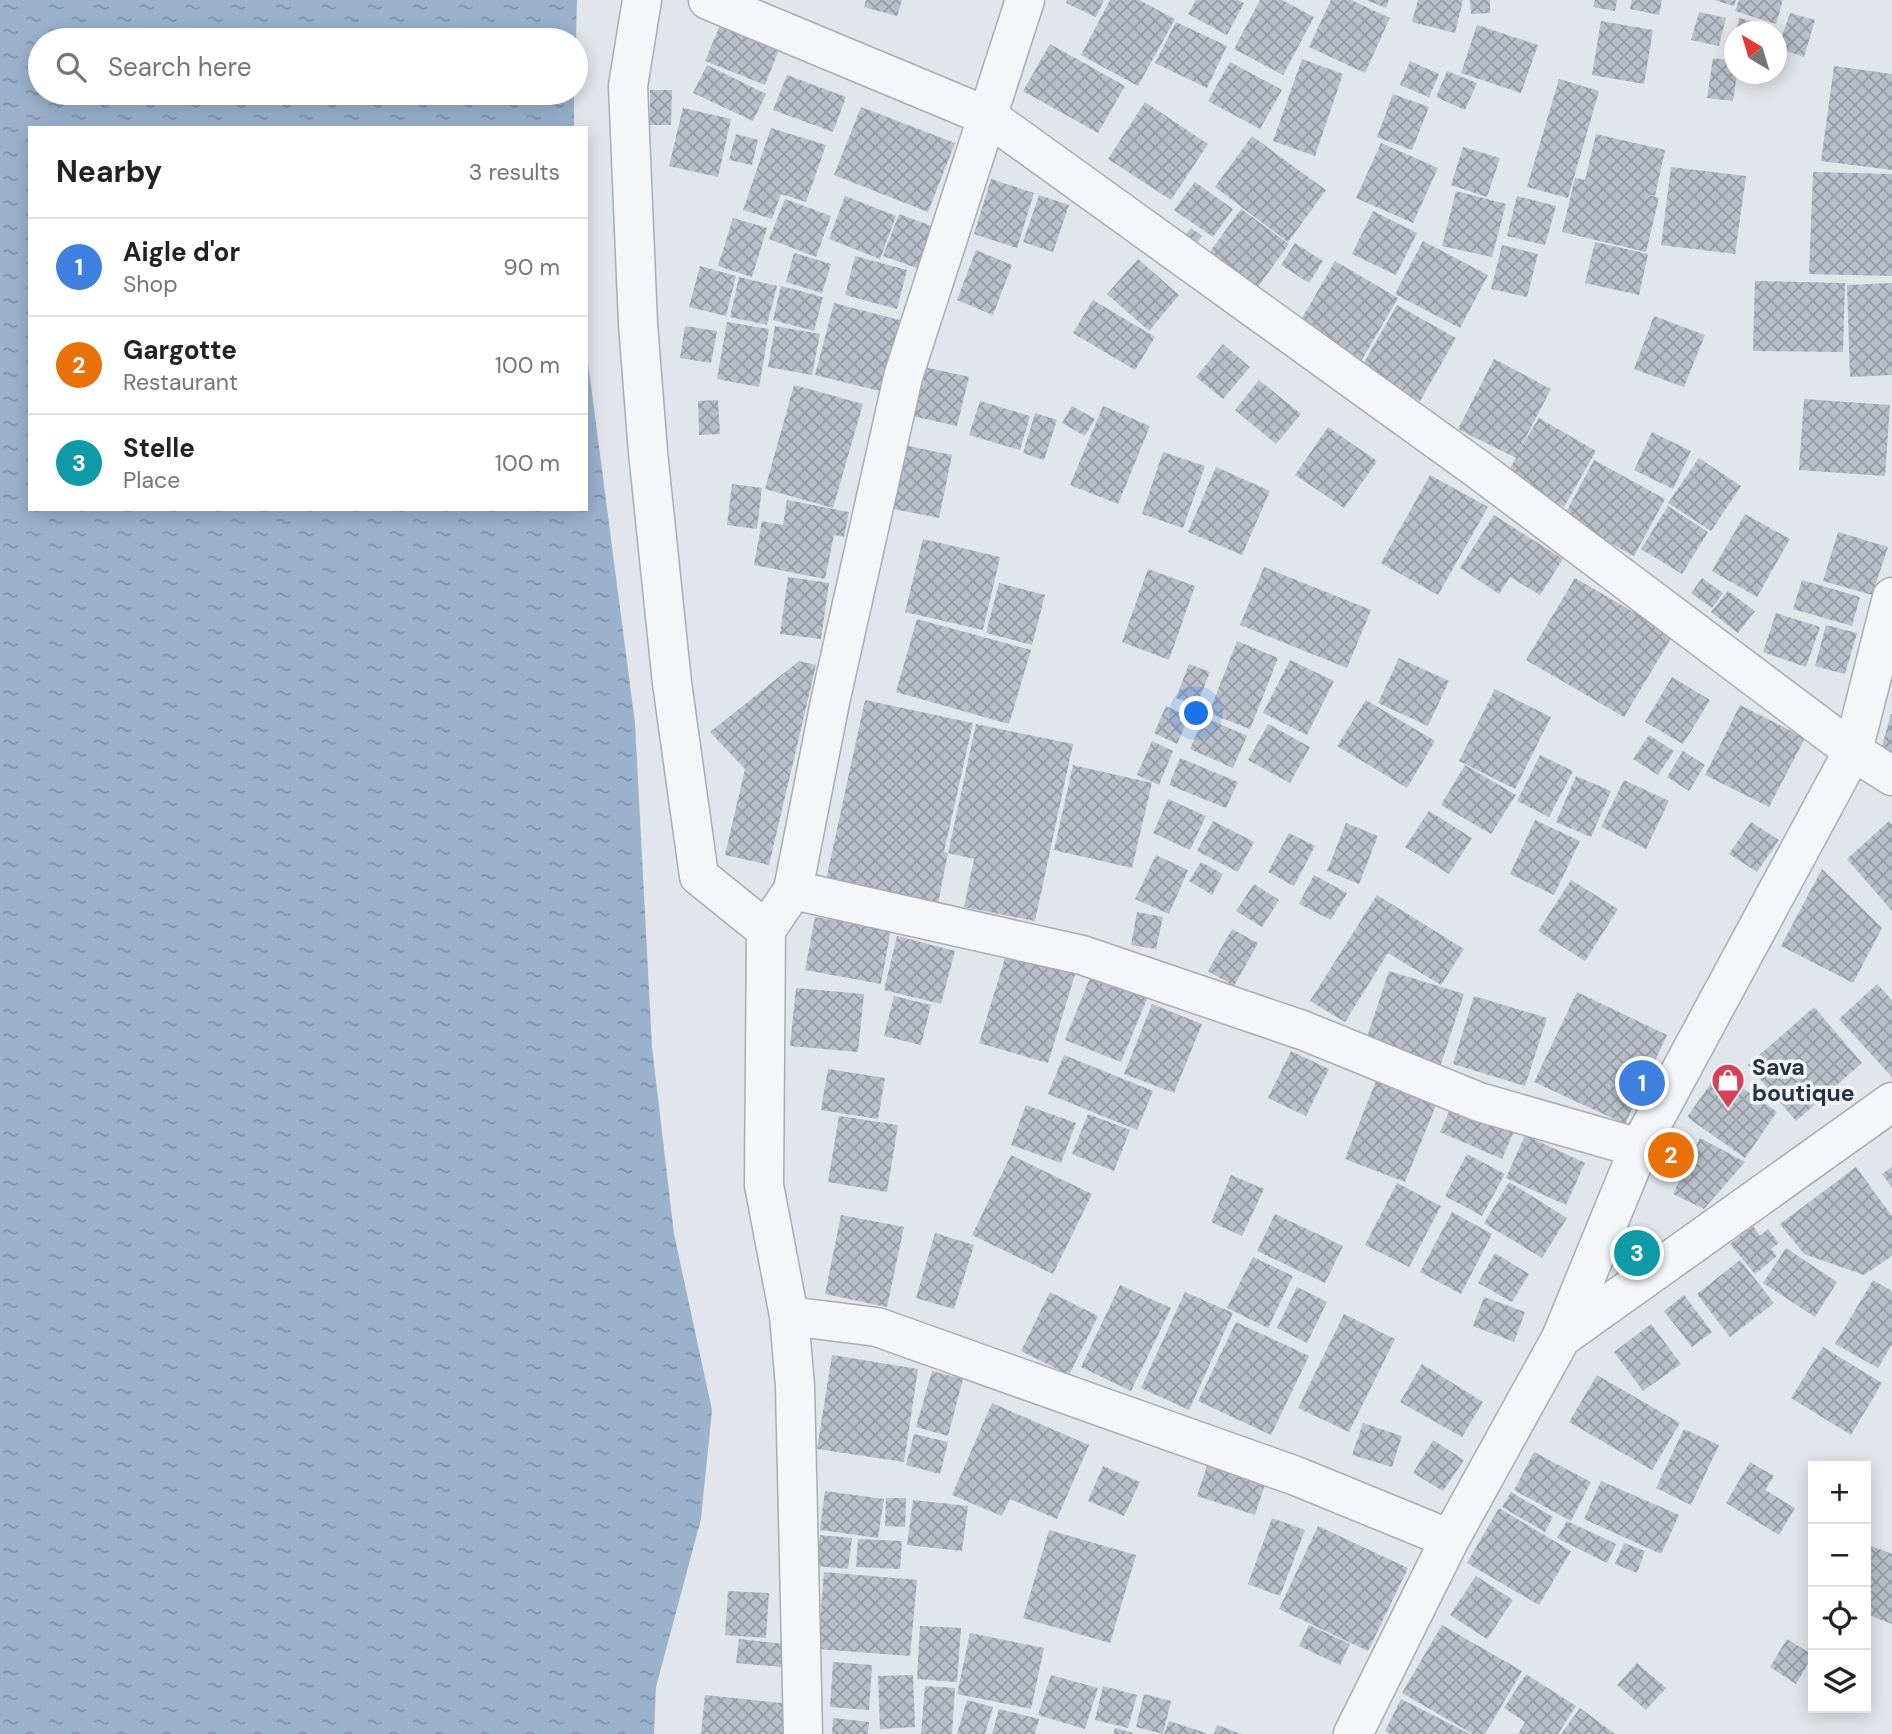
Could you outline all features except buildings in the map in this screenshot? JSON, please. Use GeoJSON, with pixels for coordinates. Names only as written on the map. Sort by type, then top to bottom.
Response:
{"type":"FeatureCollection","features":[{"type":"Feature","properties":{"kind":"street"},"geometry":{"type":"LineString","coordinates":[[642,0],[628,86],[638,324],[648,452],[672,683],[699,876],[766,930]]}},
{"type":"Feature","properties":{"kind":"street"},"geometry":{"type":"LineString","coordinates":[[708,0],[989,117],[1479,470],[1853,751],[1892,776]]}},
{"type":"Feature","properties":{"kind":"street"},"geometry":{"type":"LineString","coordinates":[[803,1734],[795,1386],[789,1317],[764,1185],[766,930],[793,890],[830,702],[903,376],[1025,0]]}},
{"type":"Feature","properties":{"kind":"street"},"geometry":{"type":"LineString","coordinates":[[1353,1734],[1450,1539],[1561,1338],[1639,1148],[1853,751],[1892,597]]}},
{"type":"Feature","properties":{"kind":"street"},"geometry":{"type":"LineString","coordinates":[[793,890],[1082,955],[1302,1030],[1479,1102],[1639,1148]]}},
{"type":"Feature","properties":{"kind":"street"},"geometry":{"type":"LineString","coordinates":[[1561,1338],[1892,1102]]}},
{"type":"Feature","properties":{"kind":"street"},"geometry":{"type":"LineString","coordinates":[[789,1317],[877,1327],[1296,1476],[1450,1539]]}},
{"type":"Feature","properties":{"kind":"water"},"geometry":{"type":"Polygon","coordinates":[[[0,0],[577,0],[576,28],[28,28],[28,105],[574,105],[574,126],[28,126],[28,511],[588,511],[588,362],[635,723],[652,1047],[674,1234],[712,1410],[701,1519],[656,1687],[654,1734],[0,1734],[0,0]]]}},
{"type":"Feature","properties":{"kind":"place","name":"Aigle d'or"},"geometry":{"type":"Point","coordinates":[1642,1083]}},
{"type":"Feature","properties":{"kind":"place","name":"Sava boutique"},"geometry":{"type":"Point","coordinates":[1728,1110]}},
{"type":"Feature","properties":{"kind":"place","name":"Gargotte"},"geometry":{"type":"Point","coordinates":[1671,1155]}},
{"type":"Feature","properties":{"kind":"place","name":"Stelle"},"geometry":{"type":"Point","coordinates":[1637,1253]}}]}
